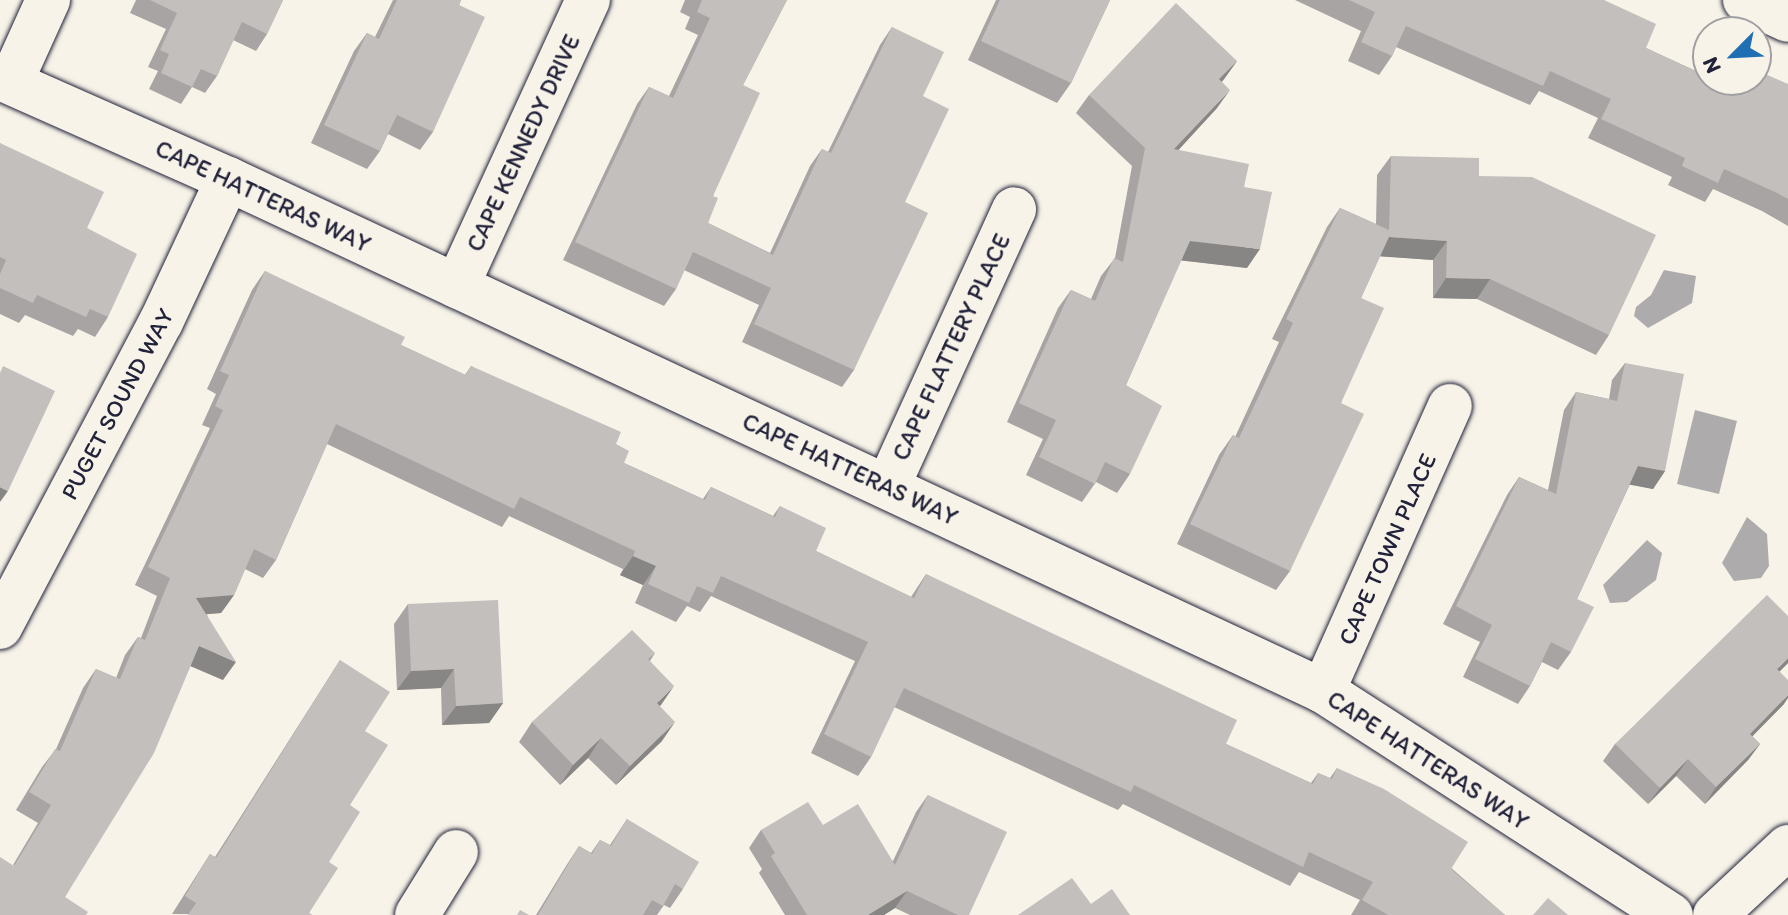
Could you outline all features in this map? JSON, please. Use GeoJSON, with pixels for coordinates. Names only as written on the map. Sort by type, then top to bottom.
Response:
{"type":"FeatureCollection","features":[{"type":"Feature","properties":{"kind":"street"},"geometry":{"type":"LineString","coordinates":[[6,80],[48,0]]}},
{"type":"Feature","properties":{"kind":"street","name":"CAPE KENNEDY DRIVE"},"geometry":{"type":"LineString","coordinates":[[457,286],[588,0]]}},
{"type":"Feature","properties":{"kind":"street"},"geometry":{"type":"LineString","coordinates":[[1745,0],[1788,20]]}},
{"type":"Feature","properties":{"kind":"street","name":"CAPE HATTERAS WAY"},"geometry":{"type":"LineString","coordinates":[[6,80],[228,179],[1323,691],[1671,915]]}},
{"type":"Feature","properties":{"kind":"street","name":"PUGET SOUND WAY"},"geometry":{"type":"LineString","coordinates":[[4,613],[161,322],[228,179]]}},
{"type":"Feature","properties":{"kind":"street","name":"CAPE FLATTERY PLACE"},"geometry":{"type":"LineString","coordinates":[[888,486],[1014,209]]}},
{"type":"Feature","properties":{"kind":"street","name":"CAPE TOWN PLACE"},"geometry":{"type":"LineString","coordinates":[[1323,691],[1450,406]]}},
{"type":"Feature","properties":{"kind":"street"},"geometry":{"type":"LineString","coordinates":[[1715,915],[1788,847]]}},
{"type":"Feature","properties":{"kind":"street"},"geometry":{"type":"LineString","coordinates":[[417,915],[456,852]]}},
{"type":"Feature","properties":{"kind":"shaded area"},"geometry":{"type":"Polygon","coordinates":[[[1664,270],[1696,276],[1692,303],[1648,328],[1634,316],[1636,307],[1651,295],[1664,270]]]}},
{"type":"Feature","properties":{"kind":"shaded area"},"geometry":{"type":"Polygon","coordinates":[[[1695,410],[1737,421],[1719,494],[1677,484],[1695,410]]]}},
{"type":"Feature","properties":{"kind":"shaded area"},"geometry":{"type":"Polygon","coordinates":[[[1747,517],[1767,534],[1769,566],[1761,578],[1734,581],[1722,563],[1747,517]]]}},
{"type":"Feature","properties":{"kind":"shaded area"},"geometry":{"type":"Polygon","coordinates":[[[1647,540],[1662,553],[1656,580],[1627,602],[1610,603],[1603,585],[1647,540]]]}},
{"type":"Feature","properties":{"kind":"building"},"geometry":{"type":"Polygon","coordinates":[[[150,0],[283,0],[267,34],[242,22],[217,76],[201,69],[192,87],[161,73],[169,54],[160,50],[177,13],[150,0]]]}},
{"type":"Feature","properties":{"kind":"building"},"geometry":{"type":"Polygon","coordinates":[[[397,0],[461,0],[459,5],[485,17],[433,132],[397,115],[380,151],[324,125],[367,33],[379,39],[397,0]]]}},
{"type":"Feature","properties":{"kind":"building"},"geometry":{"type":"Polygon","coordinates":[[[702,0],[787,0],[743,85],[760,93],[713,196],[718,198],[708,223],[773,255],[822,149],[831,153],[892,27],[944,52],[923,96],[949,109],[905,202],[928,213],[854,370],[754,324],[771,288],[693,252],[676,289],[575,242],[649,87],[673,98],[710,18],[697,12],[702,0]]]}},
{"type":"Feature","properties":{"kind":"building"},"geometry":{"type":"Polygon","coordinates":[[[1000,0],[1110,0],[1071,83],[981,41],[1000,0]]]}},
{"type":"Feature","properties":{"kind":"building"},"geometry":{"type":"Polygon","coordinates":[[[1349,0],[1604,0],[1656,24],[1646,48],[1692,70],[1692,96],[1772,96],[1772,77],[1788,84],[1788,199],[1724,169],[1718,183],[1682,166],[1685,158],[1601,119],[1611,99],[1550,71],[1543,86],[1406,26],[1392,56],[1361,42],[1375,12],[1349,0]]]}},
{"type":"Feature","properties":{"kind":"building"},"geometry":{"type":"Polygon","coordinates":[[[1176,3],[1237,61],[1219,79],[1230,90],[1174,149],[1249,164],[1244,187],[1272,192],[1260,249],[1190,241],[1126,385],[1162,406],[1130,474],[1105,462],[1095,484],[1039,457],[1056,420],[1019,403],[1071,290],[1095,301],[1114,258],[1123,262],[1145,148],[1089,95],[1176,3]]]}},
{"type":"Feature","properties":{"kind":"building"},"geometry":{"type":"Polygon","coordinates":[[[0,143],[104,192],[87,228],[137,254],[108,317],[90,309],[86,317],[37,295],[33,303],[0,288],[0,274],[6,260],[0,257],[0,143]]]}},
{"type":"Feature","properties":{"kind":"building"},"geometry":{"type":"Polygon","coordinates":[[[1391,156],[1479,158],[1479,176],[1532,177],[1656,235],[1609,335],[1490,279],[1446,278],[1447,241],[1389,237],[1361,298],[1384,308],[1341,403],[1364,414],[1290,571],[1190,524],[1233,435],[1239,438],[1293,323],[1286,319],[1340,208],[1389,230],[1391,156]]]}},
{"type":"Feature","properties":{"kind":"building"},"geometry":{"type":"Polygon","coordinates":[[[265,271],[405,337],[401,345],[466,375],[471,366],[621,432],[616,444],[629,451],[624,463],[705,500],[711,487],[775,517],[780,506],[826,528],[816,551],[914,598],[926,574],[1237,720],[1226,744],[1313,784],[1318,773],[1332,779],[1337,768],[1384,789],[1468,842],[1451,869],[1505,915],[1388,915],[1362,900],[1373,882],[1309,852],[1303,867],[1134,785],[1131,792],[904,688],[871,757],[824,734],[868,642],[721,576],[713,593],[697,586],[689,603],[648,584],[656,566],[633,556],[635,551],[520,497],[514,509],[336,424],[276,560],[254,549],[234,595],[196,598],[236,662],[199,646],[154,753],[65,897],[88,912],[86,915],[0,915],[0,857],[14,866],[51,805],[29,792],[55,749],[60,751],[96,669],[120,679],[138,637],[145,640],[170,578],[148,567],[223,410],[215,406],[229,375],[220,371],[265,271]]]}},
{"type":"Feature","properties":{"kind":"building"},"geometry":{"type":"Polygon","coordinates":[[[1625,363],[1684,374],[1665,471],[1638,466],[1577,599],[1594,607],[1571,652],[1551,642],[1530,686],[1475,659],[1492,625],[1456,606],[1519,477],[1556,494],[1576,392],[1617,401],[1625,363]]]}},
{"type":"Feature","properties":{"kind":"building"},"geometry":{"type":"Polygon","coordinates":[[[3,366],[55,391],[8,491],[0,487],[0,373],[3,366]]]}},
{"type":"Feature","properties":{"kind":"building"},"geometry":{"type":"Polygon","coordinates":[[[1767,595],[1788,616],[1788,658],[1777,669],[1788,680],[1788,695],[1750,734],[1760,744],[1716,787],[1688,759],[1660,788],[1615,744],[1767,595]]]}},
{"type":"Feature","properties":{"kind":"building"},"geometry":{"type":"Polygon","coordinates":[[[498,600],[503,703],[456,706],[454,669],[411,671],[408,604],[498,600]]]}},
{"type":"Feature","properties":{"kind":"building"},"geometry":{"type":"Polygon","coordinates":[[[632,630],[655,653],[648,659],[674,686],[657,703],[675,722],[630,766],[601,738],[573,765],[532,722],[632,630]]]}},
{"type":"Feature","properties":{"kind":"building"},"geometry":{"type":"Polygon","coordinates":[[[340,660],[390,692],[365,731],[388,745],[350,805],[360,812],[329,862],[338,868],[309,913],[312,915],[188,915],[196,903],[185,896],[210,854],[216,858],[340,660]]]}},
{"type":"Feature","properties":{"kind":"building"},"geometry":{"type":"Polygon","coordinates":[[[928,795],[1007,832],[969,915],[958,915],[907,891],[868,915],[807,915],[771,856],[775,853],[761,830],[808,802],[823,825],[858,804],[895,865],[928,795]]]}},
{"type":"Feature","properties":{"kind":"building"},"geometry":{"type":"Polygon","coordinates":[[[627,819],[699,862],[683,889],[675,884],[663,906],[652,900],[643,915],[538,915],[579,846],[592,854],[600,840],[611,846],[627,819]]]}},
{"type":"Feature","properties":{"kind":"building"},"geometry":{"type":"Polygon","coordinates":[[[1072,878],[1091,904],[1112,889],[1130,915],[1018,915],[1072,878]]]}},
{"type":"Feature","properties":{"kind":"building"},"geometry":{"type":"Polygon","coordinates":[[[1548,898],[1568,915],[1533,915],[1548,898]]]}}]}
